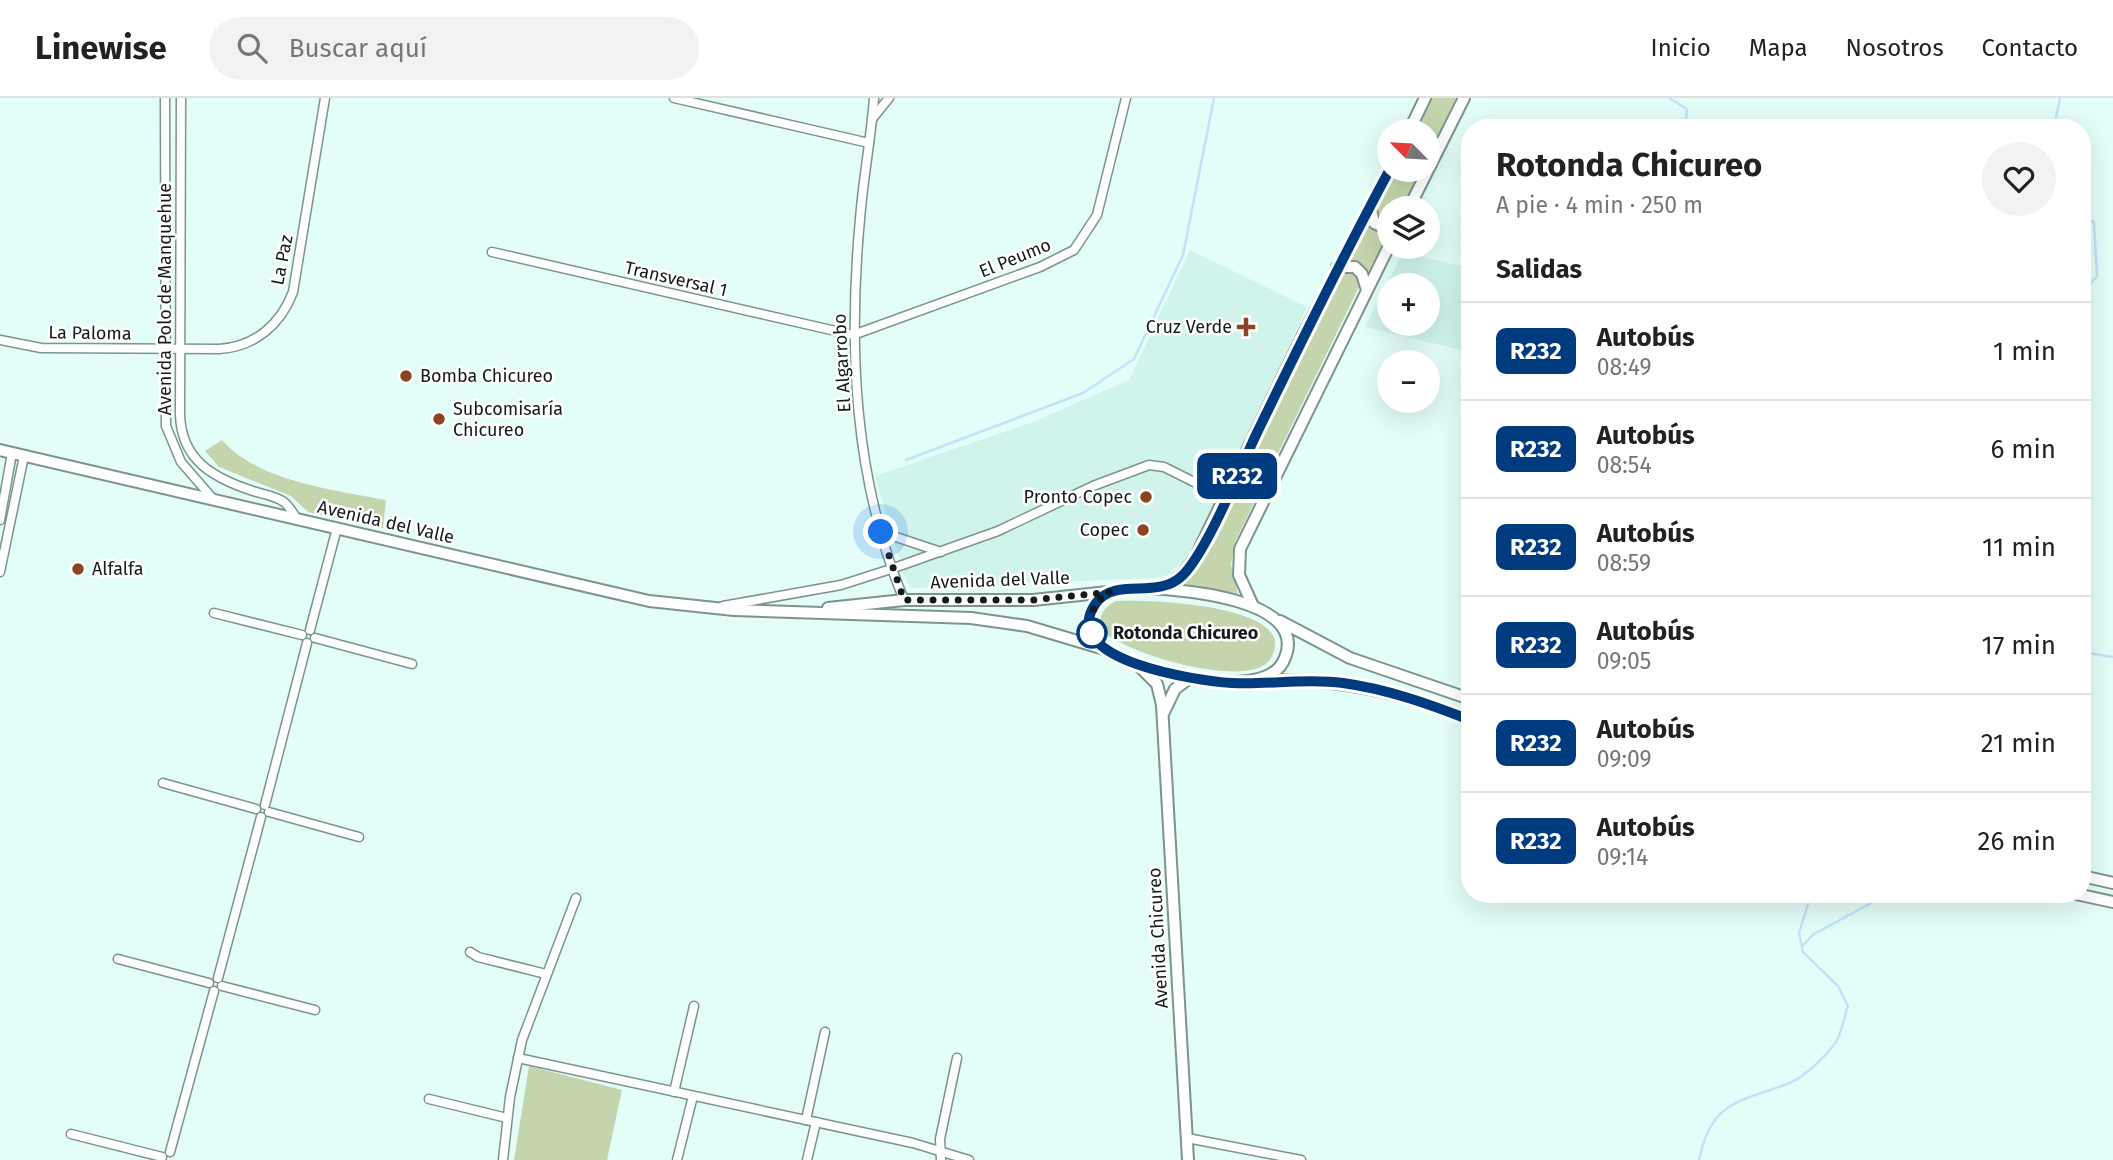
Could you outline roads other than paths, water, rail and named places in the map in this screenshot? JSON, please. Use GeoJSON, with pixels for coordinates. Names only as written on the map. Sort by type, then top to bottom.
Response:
{"type":"FeatureCollection","features":[{"type":"Feature","properties":{"kind":"main road"},"geometry":{"type":"LineString","coordinates":[[1415,119],[1425,98]]}},
{"type":"Feature","properties":{"kind":"main road"},"geometry":{"type":"LineString","coordinates":[[1415,196],[1464,98]]}},
{"type":"Feature","properties":{"kind":"main road"},"geometry":{"type":"LineString","coordinates":[[1163,589],[1190,565],[1226,498],[1337,267],[1383,182]]}},
{"type":"Feature","properties":{"kind":"main road"},"geometry":{"type":"LineString","coordinates":[[1370,206],[1374,223],[1377,224]]}},
{"type":"Feature","properties":{"kind":"main road"},"geometry":{"type":"LineString","coordinates":[[1253,606],[1239,576],[1240,549],[1382,259]]}},
{"type":"Feature","properties":{"kind":"main road"},"geometry":{"type":"LineString","coordinates":[[1337,267],[1355,268],[1362,274],[1366,287]]}},
{"type":"Feature","properties":{"kind":"main road","name":"Avenida del Valle"},"geometry":{"type":"LineString","coordinates":[[0,450],[617,594],[713,608],[971,618],[1027,626],[1104,649],[1136,663],[1191,677],[1254,682]]}},
{"type":"Feature","properties":{"kind":"main road","name":"Avenida del Valle"},"geometry":{"type":"LineString","coordinates":[[766,611],[904,600],[1033,600],[1163,589],[1213,596],[1253,606],[1277,620]]}},
{"type":"Feature","properties":{"kind":"main road"},"geometry":{"type":"LineString","coordinates":[[1104,649],[1093,636],[1090,619],[1096,603],[1110,592]]}},
{"type":"Feature","properties":{"kind":"main road"},"geometry":{"type":"LineString","coordinates":[[1254,682],[1276,671],[1285,655],[1286,635],[1277,620]]}},
{"type":"Feature","properties":{"kind":"main road"},"geometry":{"type":"LineString","coordinates":[[1277,620],[1350,658],[1461,696]]}},
{"type":"Feature","properties":{"kind":"main road","name":"Avenida Chicureo"},"geometry":{"type":"LineString","coordinates":[[1136,663],[1157,684],[1163,715],[1188,1160]]}},
{"type":"Feature","properties":{"kind":"main road"},"geometry":{"type":"LineString","coordinates":[[1163,715],[1175,690],[1191,677]]}},
{"type":"Feature","properties":{"kind":"main road"},"geometry":{"type":"LineString","coordinates":[[1254,682],[1315,680],[1358,685],[1394,693],[1461,717]]}},
{"type":"Feature","properties":{"kind":"main road"},"geometry":{"type":"LineString","coordinates":[[2091,878],[2113,883]]}},
{"type":"Feature","properties":{"kind":"main road"},"geometry":{"type":"LineString","coordinates":[[2091,897],[2113,902]]}},
{"type":"Feature","properties":{"kind":"street","name":"Avenida Polo de Manquehue"},"geometry":{"type":"LineString","coordinates":[[165,98],[164,349],[167,435],[181,462],[214,500]]}},
{"type":"Feature","properties":{"kind":"street","name":"Avenida Polo de Manquehue"},"geometry":{"type":"LineString","coordinates":[[181,98],[180,422],[183,440],[190,454],[218,477],[283,501],[297,519]]}},
{"type":"Feature","properties":{"kind":"street","name":"La Paz"},"geometry":{"type":"LineString","coordinates":[[180,349],[219,349],[244,345],[266,331],[286,308],[296,281],[325,98]]}},
{"type":"Feature","properties":{"kind":"street"},"geometry":{"type":"LineString","coordinates":[[674,98],[869,143]]}},
{"type":"Feature","properties":{"kind":"street","name":"El Algarrobo"},"geometry":{"type":"LineString","coordinates":[[874,98],[860,219],[853,335],[863,466],[891,569],[904,600]]}},
{"type":"Feature","properties":{"kind":"street"},"geometry":{"type":"LineString","coordinates":[[872,119],[889,98]]}},
{"type":"Feature","properties":{"kind":"street","name":"El Peumo"},"geometry":{"type":"LineString","coordinates":[[853,335],[1040,267],[1074,250],[1086,237],[1097,215],[1126,98]]}},
{"type":"Feature","properties":{"kind":"street","name":"Transversal 1"},"geometry":{"type":"LineString","coordinates":[[492,253],[853,335]]}},
{"type":"Feature","properties":{"kind":"street","name":"La Paloma"},"geometry":{"type":"LineString","coordinates":[[0,340],[41,348],[180,349]]}},
{"type":"Feature","properties":{"kind":"street"},"geometry":{"type":"LineString","coordinates":[[0,520],[12,453]]}},
{"type":"Feature","properties":{"kind":"street"},"geometry":{"type":"LineString","coordinates":[[0,570],[24,456]]}},
{"type":"Feature","properties":{"kind":"street"},"geometry":{"type":"LineString","coordinates":[[713,608],[841,584],[891,569],[942,552],[1149,465],[1164,467],[1226,498]]}},
{"type":"Feature","properties":{"kind":"street"},"geometry":{"type":"LineString","coordinates":[[71,1134],[168,1157],[265,811],[307,636],[337,528]]}},
{"type":"Feature","properties":{"kind":"street"},"geometry":{"type":"LineString","coordinates":[[881,532],[942,552]]}},
{"type":"Feature","properties":{"kind":"street"},"geometry":{"type":"LineString","coordinates":[[214,613],[412,664]]}},
{"type":"Feature","properties":{"kind":"street"},"geometry":{"type":"LineString","coordinates":[[163,783],[359,837]]}},
{"type":"Feature","properties":{"kind":"street"},"geometry":{"type":"LineString","coordinates":[[503,1160],[507,1118],[518,1058],[546,974],[576,898]]}},
{"type":"Feature","properties":{"kind":"street"},"geometry":{"type":"LineString","coordinates":[[470,952],[478,957],[546,974]]}},
{"type":"Feature","properties":{"kind":"street"},"geometry":{"type":"LineString","coordinates":[[118,958],[315,1010]]}},
{"type":"Feature","properties":{"kind":"street"},"geometry":{"type":"LineString","coordinates":[[674,1092],[694,1006]]}},
{"type":"Feature","properties":{"kind":"street"},"geometry":{"type":"LineString","coordinates":[[806,1120],[825,1032]]}},
{"type":"Feature","properties":{"kind":"street"},"geometry":{"type":"LineString","coordinates":[[518,1058],[816,1122],[969,1160]]}},
{"type":"Feature","properties":{"kind":"street"},"geometry":{"type":"LineString","coordinates":[[941,1155],[940,1139],[957,1058]]}},
{"type":"Feature","properties":{"kind":"street"},"geometry":{"type":"LineString","coordinates":[[677,1160],[693,1096]]}},
{"type":"Feature","properties":{"kind":"street"},"geometry":{"type":"LineString","coordinates":[[429,1099],[507,1118]]}},
{"type":"Feature","properties":{"kind":"street"},"geometry":{"type":"LineString","coordinates":[[807,1160],[816,1122]]}},
{"type":"Feature","properties":{"kind":"street"},"geometry":{"type":"LineString","coordinates":[[1186,1138],[1301,1160]]}},
{"type":"Feature","properties":{"kind":"waterway"},"geometry":{"type":"LineString","coordinates":[[906,460],[1083,393],[1134,359],[1183,255],[1214,98]]}},
{"type":"Feature","properties":{"kind":"waterway"},"geometry":{"type":"LineString","coordinates":[[1669,98],[1687,109],[1686,119]]}},
{"type":"Feature","properties":{"kind":"waterway"},"geometry":{"type":"LineString","coordinates":[[2056,119],[2060,98]]}},
{"type":"Feature","properties":{"kind":"waterway"},"geometry":{"type":"LineString","coordinates":[[2091,220],[2094,223],[2097,276],[2091,283]]}},
{"type":"Feature","properties":{"kind":"waterway"},"geometry":{"type":"LineString","coordinates":[[2091,653],[2113,657]]}},
{"type":"Feature","properties":{"kind":"waterway"},"geometry":{"type":"LineString","coordinates":[[1699,1160],[1704,1141],[1719,1115],[1741,1100],[1800,1077],[1821,1060],[1838,1038],[1848,1006],[1838,986],[1803,952],[1799,933],[1808,903]]}},
{"type":"Feature","properties":{"kind":"waterway"},"geometry":{"type":"LineString","coordinates":[[1802,946],[1814,934],[1871,903]]}},
{"type":"Feature","properties":{"kind":"place","name":"Cruz Verde"},"geometry":{"type":"Point","coordinates":[1246,327]}},
{"type":"Feature","properties":{"kind":"place","name":"Bomba Chicureo"},"geometry":{"type":"Point","coordinates":[406,376]}},
{"type":"Feature","properties":{"kind":"place","name":"Subcomisaría Chicureo"},"geometry":{"type":"Point","coordinates":[439,419]}},
{"type":"Feature","properties":{"kind":"place","name":"Pronto Copec"},"geometry":{"type":"Point","coordinates":[1146,497]}},
{"type":"Feature","properties":{"kind":"place","name":"Copec"},"geometry":{"type":"Point","coordinates":[1143,530]}},
{"type":"Feature","properties":{"kind":"place","name":"Alfalfa"},"geometry":{"type":"Point","coordinates":[78,569]}},
{"type":"Feature","properties":{"kind":"place","name":"Rotonda Chicureo"},"geometry":{"type":"Point","coordinates":[1092,633]}}]}
